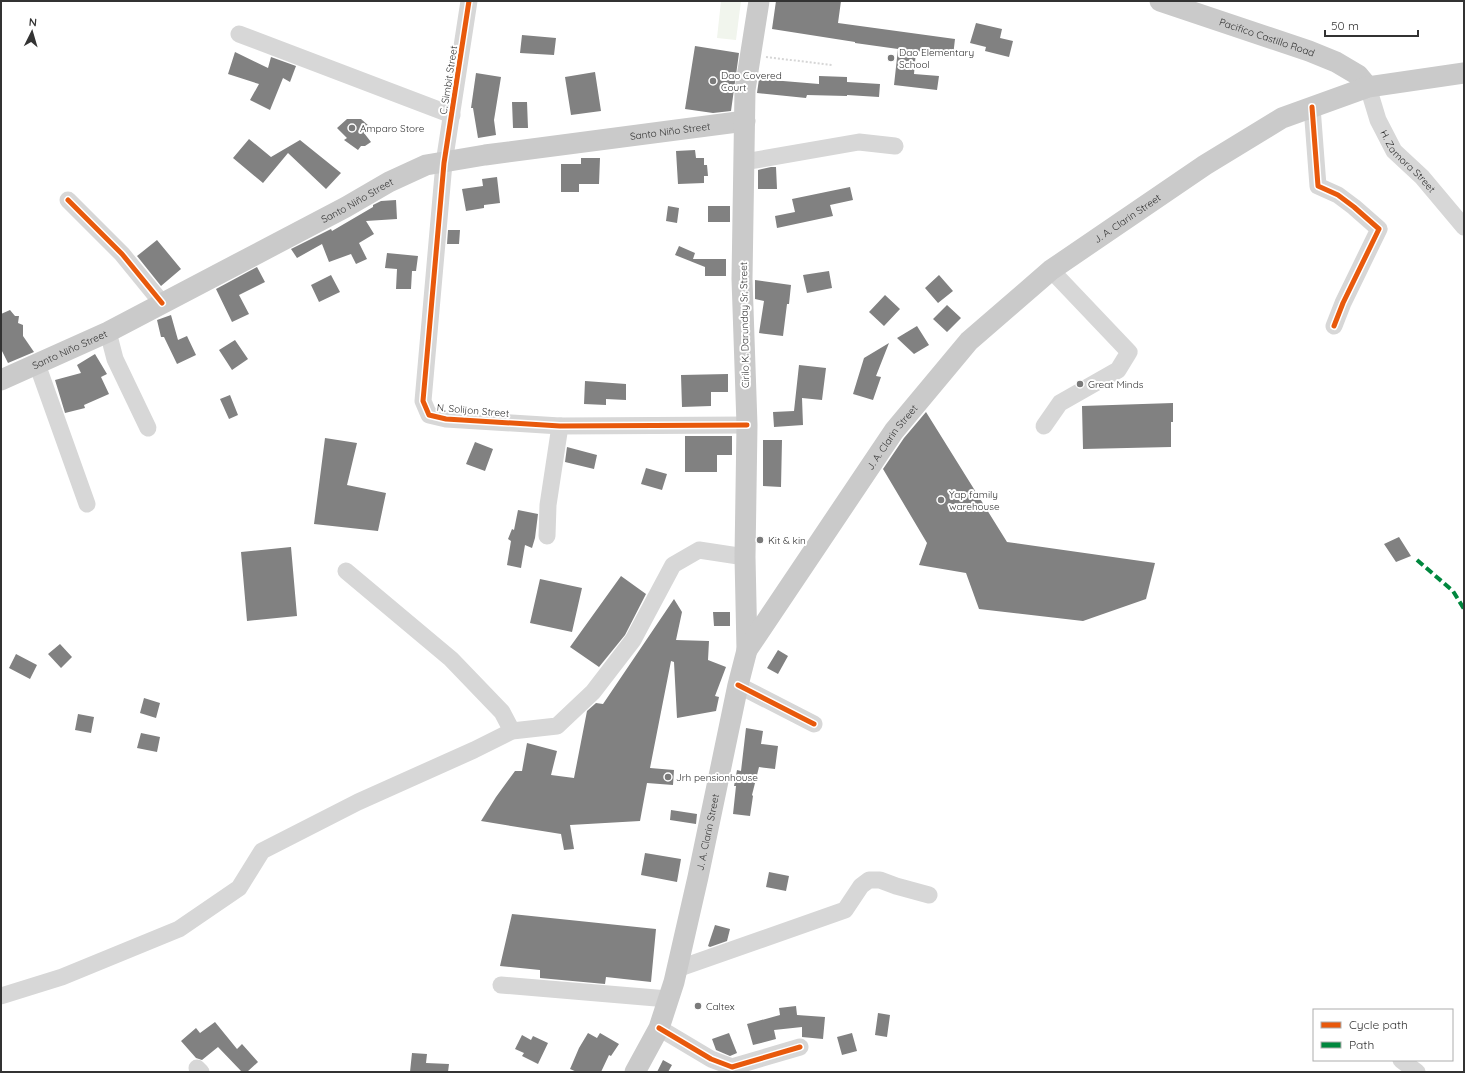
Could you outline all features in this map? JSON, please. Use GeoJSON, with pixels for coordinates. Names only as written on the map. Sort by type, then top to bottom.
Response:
{"type":"FeatureCollection","features":[{"type":"Feature","properties":{"kind":"main road","name":"Cirilo K. Darunday Sr. Street"},"geometry":{"type":"LineString","coordinates":[[747,650],[745,557],[747,425],[742,279],[745,90],[759,1]]}},
{"type":"Feature","properties":{"kind":"main road","name":"Pacifico Castillo Road"},"geometry":{"type":"LineString","coordinates":[[1160,1],[1336,62],[1358,75],[1368,86]]}},
{"type":"Feature","properties":{"kind":"main road","name":"J. A. Clarin Street"},"geometry":{"type":"LineString","coordinates":[[635,1072],[659,1028],[677,969],[698,878],[738,685],[747,650],[894,432],[970,341],[1051,270],[1205,165],[1282,118],[1368,86],[1464,73]]}},
{"type":"Feature","properties":{"kind":"main road","name":"Santo Niño Street"},"geometry":{"type":"LineString","coordinates":[[3,375],[37,364],[108,332],[346,207],[389,182],[426,165],[485,155],[745,121]]}},
{"type":"Feature","properties":{"kind":"street","name":"C. Simbit Street"},"geometry":{"type":"LineString","coordinates":[[444,162],[470,1]]}},
{"type":"Feature","properties":{"kind":"street"},"geometry":{"type":"LineString","coordinates":[[238,34],[452,115]]}},
{"type":"Feature","properties":{"kind":"street","name":"H. Zamora Street"},"geometry":{"type":"LineString","coordinates":[[1368,86],[1378,120],[1394,151],[1422,177],[1464,227]]}},
{"type":"Feature","properties":{"kind":"street"},"geometry":{"type":"LineString","coordinates":[[1312,107],[1318,186],[1338,195],[1354,207],[1379,230],[1343,303],[1334,326]]}},
{"type":"Feature","properties":{"kind":"street"},"geometry":{"type":"LineString","coordinates":[[744,162],[859,142],[895,146]]}},
{"type":"Feature","properties":{"kind":"street","name":"N. Solijon Street"},"geometry":{"type":"LineString","coordinates":[[444,162],[423,401],[429,415],[446,419],[560,426],[747,425]]}},
{"type":"Feature","properties":{"kind":"street"},"geometry":{"type":"LineString","coordinates":[[68,200],[122,254],[162,303]]}},
{"type":"Feature","properties":{"kind":"street"},"geometry":{"type":"LineString","coordinates":[[1044,426],[1060,403],[1118,370],[1129,352],[1051,270]]}},
{"type":"Feature","properties":{"kind":"street"},"geometry":{"type":"LineString","coordinates":[[108,332],[115,359],[148,428]]}},
{"type":"Feature","properties":{"kind":"street"},"geometry":{"type":"LineString","coordinates":[[37,364],[87,504]]}},
{"type":"Feature","properties":{"kind":"street"},"geometry":{"type":"LineString","coordinates":[[547,536],[548,505],[560,426]]}},
{"type":"Feature","properties":{"kind":"street"},"geometry":{"type":"LineString","coordinates":[[1,996],[62,977],[179,928],[239,888],[262,851],[358,802],[474,750],[512,731],[557,726],[593,692],[634,640],[673,565],[699,550],[745,557]]}},
{"type":"Feature","properties":{"kind":"street"},"geometry":{"type":"LineString","coordinates":[[346,570],[452,659],[502,712],[512,731]]}},
{"type":"Feature","properties":{"kind":"street"},"geometry":{"type":"LineString","coordinates":[[738,685],[814,724]]}},
{"type":"Feature","properties":{"kind":"street"},"geometry":{"type":"LineString","coordinates":[[677,969],[845,910],[861,886],[869,880],[880,880],[929,895]]}},
{"type":"Feature","properties":{"kind":"street"},"geometry":{"type":"LineString","coordinates":[[501,985],[668,999]]}},
{"type":"Feature","properties":{"kind":"street"},"geometry":{"type":"LineString","coordinates":[[659,1028],[711,1059],[732,1067],[800,1047]]}},
{"type":"Feature","properties":{"kind":"street"},"geometry":{"type":"LineString","coordinates":[[1402,1061],[1417,1072]]}},
{"type":"Feature","properties":{"kind":"path"},"geometry":{"type":"LineString","coordinates":[[751,56],[832,65]]}},
{"type":"Feature","properties":{"kind":"shaded area"},"geometry":{"type":"Polygon","coordinates":[[[721,1],[741,1],[736,40],[717,38],[721,1]]]}},
{"type":"Feature","properties":{"kind":"building"},"geometry":{"type":"Polygon","coordinates":[[[776,1],[841,1],[838,23],[955,39],[953,56],[916,51],[914,74],[939,76],[937,90],[894,85],[898,49],[772,29],[776,1]]]}},
{"type":"Feature","properties":{"kind":"building"},"geometry":{"type":"Polygon","coordinates":[[[976,23],[1002,29],[1000,38],[1013,41],[1009,57],[985,51],[986,47],[970,43],[976,23]]]}},
{"type":"Feature","properties":{"kind":"building"},"geometry":{"type":"Polygon","coordinates":[[[522,35],[556,38],[554,55],[520,53],[522,35]]]}},
{"type":"Feature","properties":{"kind":"building","name":"Dao Covered Court"},"geometry":{"type":"Polygon","coordinates":[[[695,46],[739,53],[731,111],[713,113],[685,109],[695,46]]]}},
{"type":"Feature","properties":{"kind":"building"},"geometry":{"type":"Polygon","coordinates":[[[235,52],[268,68],[271,57],[296,66],[290,82],[283,78],[270,110],[250,100],[259,84],[228,74],[235,52]]]}},
{"type":"Feature","properties":{"kind":"building"},"geometry":{"type":"Polygon","coordinates":[[[595,72],[601,111],[571,115],[565,77],[595,72]]]}},
{"type":"Feature","properties":{"kind":"building"},"geometry":{"type":"Polygon","coordinates":[[[476,73],[501,77],[494,120],[496,135],[478,138],[473,108],[471,108],[476,73]]]}},
{"type":"Feature","properties":{"kind":"building"},"geometry":{"type":"Polygon","coordinates":[[[819,76],[847,77],[847,82],[880,84],[879,97],[807,95],[806,98],[757,93],[759,79],[819,84],[819,76]]]}},
{"type":"Feature","properties":{"kind":"building"},"geometry":{"type":"Polygon","coordinates":[[[512,102],[527,102],[528,128],[513,128],[512,102]]]}},
{"type":"Feature","properties":{"kind":"building"},"geometry":{"type":"Polygon","coordinates":[[[347,119],[361,119],[369,126],[364,133],[371,142],[365,146],[361,146],[358,150],[344,140],[347,138],[337,128],[347,119]]]}},
{"type":"Feature","properties":{"kind":"building"},"geometry":{"type":"Polygon","coordinates":[[[249,139],[271,157],[300,140],[341,173],[326,189],[288,153],[263,183],[233,158],[249,139]]]}},
{"type":"Feature","properties":{"kind":"building"},"geometry":{"type":"Polygon","coordinates":[[[695,150],[696,158],[704,158],[704,165],[707,165],[708,176],[704,176],[704,183],[678,184],[676,151],[695,150]]]}},
{"type":"Feature","properties":{"kind":"building"},"geometry":{"type":"Polygon","coordinates":[[[581,158],[600,158],[599,184],[579,184],[579,192],[561,192],[561,164],[581,164],[581,158]]]}},
{"type":"Feature","properties":{"kind":"building"},"geometry":{"type":"Polygon","coordinates":[[[776,167],[777,189],[758,189],[758,170],[776,167]]]}},
{"type":"Feature","properties":{"kind":"building"},"geometry":{"type":"Polygon","coordinates":[[[497,177],[500,203],[484,205],[484,208],[466,211],[462,189],[483,186],[482,179],[497,177]]]}},
{"type":"Feature","properties":{"kind":"building"},"geometry":{"type":"Polygon","coordinates":[[[850,187],[853,200],[830,205],[833,216],[777,228],[775,216],[795,212],[792,199],[850,187]]]}},
{"type":"Feature","properties":{"kind":"building"},"geometry":{"type":"Polygon","coordinates":[[[396,200],[397,219],[366,221],[374,234],[359,243],[367,259],[356,264],[351,254],[329,262],[322,244],[297,258],[291,249],[331,229],[332,231],[381,201],[396,200]]]}},
{"type":"Feature","properties":{"kind":"building"},"geometry":{"type":"Polygon","coordinates":[[[668,206],[679,208],[677,223],[666,221],[668,206]]]}},
{"type":"Feature","properties":{"kind":"building"},"geometry":{"type":"Polygon","coordinates":[[[708,206],[730,206],[730,222],[708,222],[708,206]]]}},
{"type":"Feature","properties":{"kind":"building"},"geometry":{"type":"Polygon","coordinates":[[[448,230],[460,230],[459,244],[447,244],[448,230]]]}},
{"type":"Feature","properties":{"kind":"building"},"geometry":{"type":"Polygon","coordinates":[[[157,240],[181,269],[161,286],[137,256],[157,240]]]}},
{"type":"Feature","properties":{"kind":"building"},"geometry":{"type":"Polygon","coordinates":[[[679,246],[695,253],[693,259],[726,259],[726,276],[705,276],[705,267],[675,255],[679,246]]]}},
{"type":"Feature","properties":{"kind":"building"},"geometry":{"type":"Polygon","coordinates":[[[387,253],[418,256],[416,271],[412,271],[411,289],[396,289],[397,269],[385,268],[387,253]]]}},
{"type":"Feature","properties":{"kind":"building"},"geometry":{"type":"Polygon","coordinates":[[[257,267],[265,282],[239,295],[249,314],[232,322],[216,289],[257,267]]]}},
{"type":"Feature","properties":{"kind":"building"},"geometry":{"type":"Polygon","coordinates":[[[829,271],[832,288],[807,293],[803,275],[829,271]]]}},
{"type":"Feature","properties":{"kind":"building"},"geometry":{"type":"Polygon","coordinates":[[[331,275],[340,292],[319,302],[311,285],[331,275]]]}},
{"type":"Feature","properties":{"kind":"building"},"geometry":{"type":"Polygon","coordinates":[[[939,275],[953,291],[938,303],[925,288],[939,275]]]}},
{"type":"Feature","properties":{"kind":"building"},"geometry":{"type":"Polygon","coordinates":[[[755,280],[791,285],[783,336],[759,333],[764,301],[755,299],[755,280]]]}},
{"type":"Feature","properties":{"kind":"building"},"geometry":{"type":"Polygon","coordinates":[[[885,295],[900,309],[884,326],[869,312],[885,295]]]}},
{"type":"Feature","properties":{"kind":"building"},"geometry":{"type":"Polygon","coordinates":[[[947,305],[961,318],[947,332],[933,319],[947,305]]]}},
{"type":"Feature","properties":{"kind":"building"},"geometry":{"type":"Polygon","coordinates":[[[10,310],[15,316],[19,316],[18,323],[23,325],[23,336],[34,352],[8,363],[1,349],[1,314],[10,310]]]}},
{"type":"Feature","properties":{"kind":"building"},"geometry":{"type":"Polygon","coordinates":[[[171,315],[178,340],[187,336],[196,355],[177,364],[164,337],[161,337],[157,320],[171,315]]]}},
{"type":"Feature","properties":{"kind":"building"},"geometry":{"type":"Polygon","coordinates":[[[917,326],[929,345],[914,354],[897,338],[917,326]]]}},
{"type":"Feature","properties":{"kind":"building"},"geometry":{"type":"Polygon","coordinates":[[[235,340],[248,359],[232,370],[219,350],[235,340]]]}},
{"type":"Feature","properties":{"kind":"building"},"geometry":{"type":"Polygon","coordinates":[[[889,343],[876,376],[881,377],[873,400],[853,394],[864,358],[889,343]]]}},
{"type":"Feature","properties":{"kind":"building"},"geometry":{"type":"Polygon","coordinates":[[[95,354],[107,374],[101,377],[109,394],[84,405],[85,408],[65,413],[55,380],[81,373],[77,365],[95,354]]]}},
{"type":"Feature","properties":{"kind":"building"},"geometry":{"type":"Polygon","coordinates":[[[799,365],[826,368],[822,400],[802,398],[803,425],[774,427],[773,412],[794,411],[799,365]]]}},
{"type":"Feature","properties":{"kind":"building"},"geometry":{"type":"Polygon","coordinates":[[[728,374],[728,392],[711,392],[711,406],[682,407],[681,375],[728,374]]]}},
{"type":"Feature","properties":{"kind":"building"},"geometry":{"type":"Polygon","coordinates":[[[585,381],[626,384],[626,400],[606,399],[606,405],[584,404],[585,381]]]}},
{"type":"Feature","properties":{"kind":"building"},"geometry":{"type":"Polygon","coordinates":[[[230,395],[238,415],[229,419],[220,399],[230,395]]]}},
{"type":"Feature","properties":{"kind":"building"},"geometry":{"type":"Polygon","coordinates":[[[1173,403],[1171,447],[1083,449],[1082,406],[1173,403]]]}},
{"type":"Feature","properties":{"kind":"building","name":"Yap family warehouse"},"geometry":{"type":"Polygon","coordinates":[[[926,412],[1007,542],[1155,563],[1146,599],[1083,621],[979,609],[966,573],[919,565],[927,543],[883,469],[904,438],[926,412]]]}},
{"type":"Feature","properties":{"kind":"building"},"geometry":{"type":"Polygon","coordinates":[[[685,436],[732,436],[732,455],[717,455],[717,472],[685,472],[685,436]]]}},
{"type":"Feature","properties":{"kind":"building"},"geometry":{"type":"Polygon","coordinates":[[[325,438],[357,443],[347,485],[386,493],[378,531],[314,524],[325,438]]]}},
{"type":"Feature","properties":{"kind":"building"},"geometry":{"type":"Polygon","coordinates":[[[763,440],[782,440],[781,487],[763,486],[763,440]]]}},
{"type":"Feature","properties":{"kind":"building"},"geometry":{"type":"Polygon","coordinates":[[[475,442],[493,449],[485,471],[466,464],[475,442]]]}},
{"type":"Feature","properties":{"kind":"building"},"geometry":{"type":"Polygon","coordinates":[[[567,447],[597,455],[594,469],[565,462],[567,447]]]}},
{"type":"Feature","properties":{"kind":"building"},"geometry":{"type":"Polygon","coordinates":[[[646,468],[667,474],[662,490],[641,484],[646,468]]]}},
{"type":"Feature","properties":{"kind":"building"},"geometry":{"type":"Polygon","coordinates":[[[518,510],[538,514],[535,538],[532,548],[525,545],[521,568],[507,565],[511,541],[508,539],[512,529],[514,530],[518,510]]]}},
{"type":"Feature","properties":{"kind":"building"},"geometry":{"type":"Polygon","coordinates":[[[1399,537],[1411,556],[1396,562],[1384,544],[1399,537]]]}},
{"type":"Feature","properties":{"kind":"building"},"geometry":{"type":"Polygon","coordinates":[[[291,547],[297,616],[247,621],[241,552],[291,547]]]}},
{"type":"Feature","properties":{"kind":"building"},"geometry":{"type":"Polygon","coordinates":[[[621,576],[646,594],[625,635],[599,667],[570,647],[621,576]]]}},
{"type":"Feature","properties":{"kind":"building"},"geometry":{"type":"Polygon","coordinates":[[[540,579],[582,588],[572,632],[530,623],[540,579]]]}},
{"type":"Feature","properties":{"kind":"building"},"geometry":{"type":"Polygon","coordinates":[[[674,599],[682,612],[676,640],[709,641],[708,660],[726,667],[715,696],[719,697],[716,711],[677,718],[674,662],[671,661],[650,768],[674,770],[673,785],[647,783],[640,821],[570,825],[574,849],[564,850],[561,834],[481,821],[515,771],[522,771],[527,743],[557,751],[551,775],[574,778],[587,711],[596,703],[603,704],[674,599]]]}},
{"type":"Feature","properties":{"kind":"building"},"geometry":{"type":"Polygon","coordinates":[[[713,612],[730,612],[730,626],[714,626],[713,612]]]}},
{"type":"Feature","properties":{"kind":"building"},"geometry":{"type":"Polygon","coordinates":[[[60,644],[72,657],[61,668],[48,654],[60,644]]]}},
{"type":"Feature","properties":{"kind":"building"},"geometry":{"type":"Polygon","coordinates":[[[778,650],[788,656],[778,674],[767,668],[778,650]]]}},
{"type":"Feature","properties":{"kind":"building"},"geometry":{"type":"Polygon","coordinates":[[[16,654],[37,665],[30,679],[9,668],[16,654]]]}},
{"type":"Feature","properties":{"kind":"building"},"geometry":{"type":"Polygon","coordinates":[[[144,698],[160,703],[156,718],[140,713],[144,698]]]}},
{"type":"Feature","properties":{"kind":"building"},"geometry":{"type":"Polygon","coordinates":[[[78,714],[94,717],[91,733],[75,730],[78,714]]]}},
{"type":"Feature","properties":{"kind":"building"},"geometry":{"type":"Polygon","coordinates":[[[746,728],[763,731],[761,744],[778,746],[775,769],[759,767],[752,795],[750,816],[733,814],[736,786],[734,786],[737,770],[741,771],[746,728]]]}},
{"type":"Feature","properties":{"kind":"building"},"geometry":{"type":"Polygon","coordinates":[[[141,733],[160,737],[157,752],[137,748],[141,733]]]}},
{"type":"Feature","properties":{"kind":"building"},"geometry":{"type":"Polygon","coordinates":[[[671,810],[697,814],[696,824],[670,820],[671,810]]]}},
{"type":"Feature","properties":{"kind":"building"},"geometry":{"type":"Polygon","coordinates":[[[645,853],[681,859],[677,882],[641,875],[645,853]]]}},
{"type":"Feature","properties":{"kind":"building"},"geometry":{"type":"Polygon","coordinates":[[[769,872],[789,876],[786,891],[766,887],[769,872]]]}},
{"type":"Feature","properties":{"kind":"building"},"geometry":{"type":"Polygon","coordinates":[[[512,914],[656,929],[651,982],[606,977],[605,984],[540,978],[540,970],[500,966],[512,914]]]}},
{"type":"Feature","properties":{"kind":"building"},"geometry":{"type":"Polygon","coordinates":[[[715,925],[730,929],[727,941],[710,947],[708,946],[715,925]]]}},
{"type":"Feature","properties":{"kind":"building"},"geometry":{"type":"Polygon","coordinates":[[[796,1006],[797,1015],[825,1017],[823,1039],[802,1037],[802,1027],[774,1030],[776,1039],[753,1045],[747,1024],[780,1015],[779,1008],[796,1006]]]}},
{"type":"Feature","properties":{"kind":"building"},"geometry":{"type":"Polygon","coordinates":[[[878,1013],[890,1015],[887,1037],[875,1035],[878,1013]]]}},
{"type":"Feature","properties":{"kind":"building"},"geometry":{"type":"Polygon","coordinates":[[[215,1022],[237,1049],[242,1044],[258,1062],[247,1072],[242,1072],[218,1047],[202,1060],[196,1058],[181,1041],[196,1028],[200,1033],[215,1022]]]}},
{"type":"Feature","properties":{"kind":"building"},"geometry":{"type":"Polygon","coordinates":[[[588,1033],[597,1038],[600,1033],[619,1044],[611,1056],[609,1055],[601,1072],[577,1072],[570,1069],[579,1048],[588,1033]]]}},
{"type":"Feature","properties":{"kind":"building"},"geometry":{"type":"Polygon","coordinates":[[[729,1033],[737,1053],[730,1056],[716,1050],[712,1039],[729,1033]]]}},
{"type":"Feature","properties":{"kind":"building"},"geometry":{"type":"Polygon","coordinates":[[[852,1033],[857,1051],[842,1055],[837,1037],[852,1033]]]}},
{"type":"Feature","properties":{"kind":"building"},"geometry":{"type":"Polygon","coordinates":[[[522,1035],[531,1040],[533,1036],[548,1043],[538,1064],[522,1056],[524,1053],[515,1049],[522,1035]]]}},
{"type":"Feature","properties":{"kind":"building"},"geometry":{"type":"Polygon","coordinates":[[[412,1053],[427,1054],[426,1063],[449,1064],[448,1072],[410,1072],[412,1053]]]}},
{"type":"Feature","properties":{"kind":"building"},"geometry":{"type":"Polygon","coordinates":[[[663,1060],[672,1065],[668,1072],[657,1072],[663,1060]]]}},
{"type":"Feature","properties":{"kind":"marked path"},"geometry":{"type":"LineString","coordinates":[[1417,560],[1453,591],[1464,609]]}},
{"type":"Feature","properties":{"kind":"cycle path"},"geometry":{"type":"LineString","coordinates":[[469,1],[444,163],[423,401],[429,415],[446,419],[560,426],[747,425]]}},
{"type":"Feature","properties":{"kind":"cycle path"},"geometry":{"type":"LineString","coordinates":[[1312,107],[1318,186],[1338,195],[1379,229],[1343,303],[1334,326]]}},
{"type":"Feature","properties":{"kind":"cycle path"},"geometry":{"type":"LineString","coordinates":[[68,200],[122,254],[162,303]]}},
{"type":"Feature","properties":{"kind":"cycle path"},"geometry":{"type":"LineString","coordinates":[[738,685],[814,724]]}},
{"type":"Feature","properties":{"kind":"cycle path"},"geometry":{"type":"LineString","coordinates":[[659,1028],[711,1059],[732,1067],[800,1047]]}},
{"type":"Feature","properties":{"kind":"place","name":"Dao Elementary School"},"geometry":{"type":"Point","coordinates":[891,58]}},
{"type":"Feature","properties":{"kind":"place","name":"Dao Covered Court"},"geometry":{"type":"Point","coordinates":[713,81]}},
{"type":"Feature","properties":{"kind":"place","name":"Amparo Store"},"geometry":{"type":"Point","coordinates":[352,128]}},
{"type":"Feature","properties":{"kind":"place","name":"Great Minds"},"geometry":{"type":"Point","coordinates":[1080,384]}},
{"type":"Feature","properties":{"kind":"place","name":"Yap family warehouse"},"geometry":{"type":"Point","coordinates":[941,500]}},
{"type":"Feature","properties":{"kind":"place","name":"Kit & kin"},"geometry":{"type":"Point","coordinates":[760,540]}},
{"type":"Feature","properties":{"kind":"place","name":"Jrh pensionhouse"},"geometry":{"type":"Point","coordinates":[668,777]}},
{"type":"Feature","properties":{"kind":"place","name":"Caltex"},"geometry":{"type":"Point","coordinates":[698,1006]}}]}
